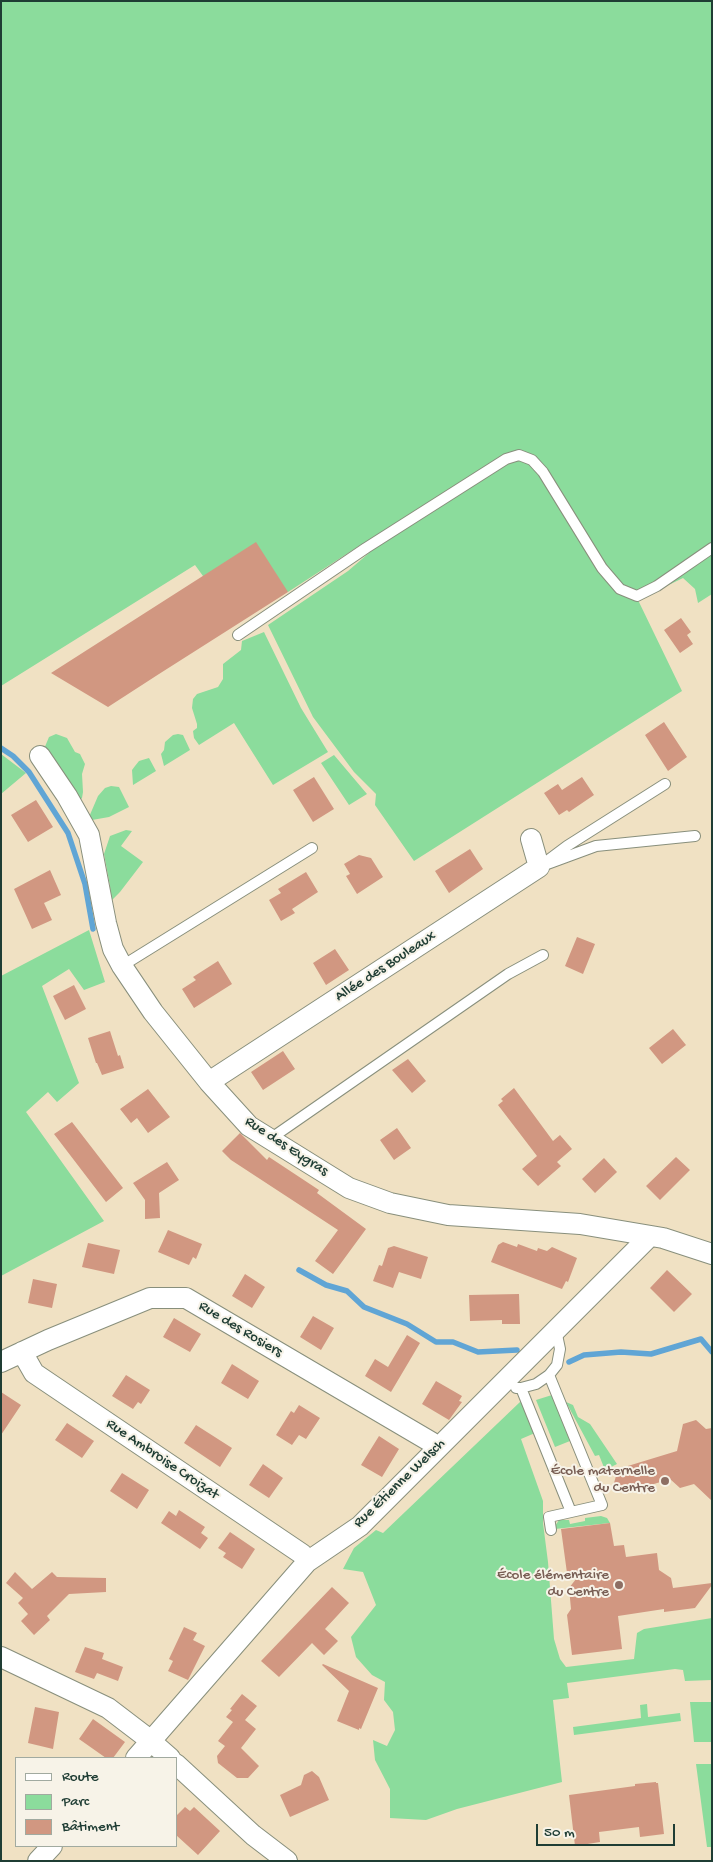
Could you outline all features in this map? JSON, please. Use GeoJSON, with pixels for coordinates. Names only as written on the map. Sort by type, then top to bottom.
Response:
{"type":"FeatureCollection","features":[{"type":"Feature","properties":{"kind":"street","name":"Rue des Eygras"},"geometry":{"type":"LineString","coordinates":[[40,756],[67,796],[88,835],[106,923],[113,949],[122,966],[153,1012],[209,1082],[249,1126],[349,1188],[390,1203],[448,1215],[580,1224],[663,1238],[712,1254]]}},
{"type":"Feature","properties":{"kind":"street"},"geometry":{"type":"LineString","coordinates":[[531,839],[539,867]]}},
{"type":"Feature","properties":{"kind":"street","name":"Allée des Bouleaux"},"geometry":{"type":"LineString","coordinates":[[209,1082],[539,867]]}},
{"type":"Feature","properties":{"kind":"street","name":"Rue Étienne Welsch"},"geometry":{"type":"LineString","coordinates":[[137,1757],[307,1562],[360,1526],[650,1236]]}},
{"type":"Feature","properties":{"kind":"street","name":"Rue des Rosiers"},"geometry":{"type":"LineString","coordinates":[[1,1362],[150,1298],[186,1298],[431,1442],[438,1448]]}},
{"type":"Feature","properties":{"kind":"street","name":"Rue Ambroise Croizat"},"geometry":{"type":"LineString","coordinates":[[22,1352],[34,1373],[302,1554],[307,1562]]}},
{"type":"Feature","properties":{"kind":"street"},"geometry":{"type":"LineString","coordinates":[[1,1657],[108,1708],[169,1757]]}},
{"type":"Feature","properties":{"kind":"street"},"geometry":{"type":"LineString","coordinates":[[178,1766],[253,1835],[287,1861]]}},
{"type":"Feature","properties":{"kind":"street"},"geometry":{"type":"LineString","coordinates":[[38,1861],[51,1847]]}},
{"type":"Feature","properties":{"kind":"lane"},"geometry":{"type":"LineString","coordinates":[[238,634],[366,548],[506,459],[519,455],[532,460],[544,472],[602,568],[620,589],[637,596],[658,586],[712,548]]}},
{"type":"Feature","properties":{"kind":"lane"},"geometry":{"type":"LineString","coordinates":[[539,867],[567,846],[665,784]]}},
{"type":"Feature","properties":{"kind":"lane"},"geometry":{"type":"LineString","coordinates":[[539,867],[596,846],[695,836]]}},
{"type":"Feature","properties":{"kind":"lane"},"geometry":{"type":"LineString","coordinates":[[122,966],[312,848]]}},
{"type":"Feature","properties":{"kind":"lane"},"geometry":{"type":"LineString","coordinates":[[270,1139],[508,974],[543,955]]}},
{"type":"Feature","properties":{"kind":"lane"},"geometry":{"type":"LineString","coordinates":[[499,1386],[521,1388],[536,1384],[550,1376],[557,1365],[560,1349],[556,1329]]}},
{"type":"Feature","properties":{"kind":"lane"},"geometry":{"type":"LineString","coordinates":[[550,1376],[602,1505],[549,1517],[551,1530]]}},
{"type":"Feature","properties":{"kind":"lane"},"geometry":{"type":"LineString","coordinates":[[521,1388],[571,1512]]}},
{"type":"Feature","properties":{"kind":"green space"},"geometry":{"type":"Polygon","coordinates":[[[1,1],[712,1],[712,594],[698,603],[695,589],[683,578],[638,600],[682,691],[414,861],[375,805],[376,794],[354,772],[313,717],[268,625],[348,571],[369,553],[362,544],[288,592],[203,576],[195,565],[1,686],[1,1]]]}},
{"type":"Feature","properties":{"kind":"green space"},"geometry":{"type":"Polygon","coordinates":[[[264,632],[301,708],[328,752],[273,785],[234,723],[199,745],[194,738],[193,731],[197,728],[197,724],[192,708],[193,699],[197,694],[218,687],[223,679],[223,664],[241,650],[242,641],[264,632]]]}},
{"type":"Feature","properties":{"kind":"green space"},"geometry":{"type":"Polygon","coordinates":[[[56,734],[67,738],[75,752],[80,754],[85,764],[82,774],[82,798],[77,804],[44,749],[49,737],[56,734]]]}},
{"type":"Feature","properties":{"kind":"green space"},"geometry":{"type":"Polygon","coordinates":[[[173,735],[183,735],[190,750],[164,766],[161,754],[164,750],[165,742],[173,735]]]}},
{"type":"Feature","properties":{"kind":"green space"},"geometry":{"type":"Polygon","coordinates":[[[1,754],[26,773],[1,794],[1,754]]]}},
{"type":"Feature","properties":{"kind":"green space"},"geometry":{"type":"Polygon","coordinates":[[[334,755],[367,794],[349,805],[321,763],[334,755]]]}},
{"type":"Feature","properties":{"kind":"green space"},"geometry":{"type":"Polygon","coordinates":[[[149,758],[156,771],[133,785],[132,770],[139,761],[149,758]]]}},
{"type":"Feature","properties":{"kind":"green space"},"geometry":{"type":"Polygon","coordinates":[[[111,786],[119,787],[129,807],[109,817],[92,820],[89,817],[98,796],[105,788],[111,786]]]}},
{"type":"Feature","properties":{"kind":"green space"},"geometry":{"type":"Polygon","coordinates":[[[126,830],[132,831],[121,846],[143,862],[111,901],[104,854],[110,836],[126,830]]]}},
{"type":"Feature","properties":{"kind":"green space"},"geometry":{"type":"Polygon","coordinates":[[[89,930],[105,982],[84,990],[69,969],[42,986],[79,1083],[57,1102],[48,1092],[26,1112],[104,1221],[1,1276],[1,976],[89,930]]]}},
{"type":"Feature","properties":{"kind":"green space"},"geometry":{"type":"Polygon","coordinates":[[[552,1395],[570,1441],[555,1447],[536,1400],[552,1395]]]}},
{"type":"Feature","properties":{"kind":"green space"},"geometry":{"type":"Polygon","coordinates":[[[520,1402],[524,1403],[535,1433],[521,1439],[543,1501],[543,1523],[554,1639],[560,1659],[566,1667],[634,1659],[637,1633],[644,1629],[712,1618],[712,1680],[685,1681],[683,1670],[675,1669],[567,1683],[569,1698],[553,1700],[562,1782],[457,1809],[426,1820],[390,1818],[390,1789],[375,1760],[373,1740],[387,1746],[395,1730],[393,1712],[384,1700],[385,1682],[372,1675],[356,1657],[351,1637],[376,1605],[363,1572],[343,1569],[354,1548],[376,1530],[383,1533],[520,1402]]]}},
{"type":"Feature","properties":{"kind":"green space"},"geometry":{"type":"Polygon","coordinates":[[[566,1402],[573,1405],[578,1417],[590,1424],[617,1464],[605,1470],[599,1455],[595,1456],[566,1402]]]}},
{"type":"Feature","properties":{"kind":"green space"},"geometry":{"type":"Polygon","coordinates":[[[601,1516],[607,1518],[610,1523],[555,1529],[559,1520],[569,1520],[570,1524],[585,1521],[585,1518],[601,1516]]]}},
{"type":"Feature","properties":{"kind":"green space"},"geometry":{"type":"Polygon","coordinates":[[[690,1702],[712,1702],[712,1742],[694,1742],[690,1702]]]}},
{"type":"Feature","properties":{"kind":"green space"},"geometry":{"type":"Polygon","coordinates":[[[647,1704],[648,1717],[680,1713],[681,1721],[574,1735],[573,1727],[641,1718],[640,1705],[647,1704]]]}},
{"type":"Feature","properties":{"kind":"green space"},"geometry":{"type":"Polygon","coordinates":[[[696,1764],[712,1764],[712,1847],[707,1847],[696,1764]]]}},
{"type":"Feature","properties":{"kind":"building"},"geometry":{"type":"Polygon","coordinates":[[[256,542],[288,592],[108,707],[51,673],[256,542]]]}},
{"type":"Feature","properties":{"kind":"building"},"geometry":{"type":"Polygon","coordinates":[[[681,618],[691,632],[687,635],[693,644],[680,653],[664,630],[681,618]]]}},
{"type":"Feature","properties":{"kind":"building"},"geometry":{"type":"Polygon","coordinates":[[[664,722],[687,757],[668,771],[645,735],[664,722]]]}},
{"type":"Feature","properties":{"kind":"building"},"geometry":{"type":"Polygon","coordinates":[[[314,777],[334,809],[313,822],[293,790],[314,777]]]}},
{"type":"Feature","properties":{"kind":"building"},"geometry":{"type":"Polygon","coordinates":[[[582,777],[594,795],[569,812],[567,810],[559,815],[544,793],[558,784],[562,790],[582,777]]]}},
{"type":"Feature","properties":{"kind":"building"},"geometry":{"type":"Polygon","coordinates":[[[36,800],[53,827],[28,842],[11,815],[36,800]]]}},
{"type":"Feature","properties":{"kind":"building"},"geometry":{"type":"Polygon","coordinates":[[[470,849],[483,869],[449,893],[435,871],[470,849]]]}},
{"type":"Feature","properties":{"kind":"building"},"geometry":{"type":"Polygon","coordinates":[[[359,855],[371,858],[383,877],[357,894],[346,876],[350,874],[344,864],[359,855]]]}},
{"type":"Feature","properties":{"kind":"building"},"geometry":{"type":"Polygon","coordinates":[[[50,870],[61,895],[44,903],[52,920],[32,929],[14,889],[50,870]]]}},
{"type":"Feature","properties":{"kind":"building"},"geometry":{"type":"Polygon","coordinates":[[[306,872],[318,892],[292,909],[295,913],[281,921],[269,900],[281,893],[278,889],[306,872]]]}},
{"type":"Feature","properties":{"kind":"building"},"geometry":{"type":"Polygon","coordinates":[[[577,937],[595,944],[583,974],[565,966],[577,937]]]}},
{"type":"Feature","properties":{"kind":"building"},"geometry":{"type":"Polygon","coordinates":[[[335,949],[349,970],[326,985],[313,963],[335,949]]]}},
{"type":"Feature","properties":{"kind":"building"},"geometry":{"type":"Polygon","coordinates":[[[218,961],[232,984],[194,1008],[182,989],[196,980],[193,977],[218,961]]]}},
{"type":"Feature","properties":{"kind":"building"},"geometry":{"type":"Polygon","coordinates":[[[74,985],[86,1009],[65,1020],[53,996],[74,985]]]}},
{"type":"Feature","properties":{"kind":"building"},"geometry":{"type":"Polygon","coordinates":[[[673,1029],[686,1045],[662,1064],[649,1048],[673,1029]]]}},
{"type":"Feature","properties":{"kind":"building"},"geometry":{"type":"Polygon","coordinates":[[[110,1031],[124,1068],[102,1075],[88,1038],[110,1031]]]}},
{"type":"Feature","properties":{"kind":"building"},"geometry":{"type":"Polygon","coordinates":[[[283,1051],[295,1069],[263,1090],[251,1072],[283,1051]]]}},
{"type":"Feature","properties":{"kind":"building"},"geometry":{"type":"Polygon","coordinates":[[[408,1059],[426,1081],[412,1093],[392,1070],[408,1059]]]}},
{"type":"Feature","properties":{"kind":"building"},"geometry":{"type":"Polygon","coordinates":[[[514,1088],[553,1141],[560,1135],[572,1149],[557,1162],[561,1166],[538,1186],[522,1169],[537,1156],[498,1105],[503,1101],[501,1099],[514,1088]]]}},
{"type":"Feature","properties":{"kind":"building"},"geometry":{"type":"Polygon","coordinates":[[[148,1089],[170,1117],[148,1133],[137,1118],[131,1123],[120,1109],[148,1089]]]}},
{"type":"Feature","properties":{"kind":"building"},"geometry":{"type":"Polygon","coordinates":[[[72,1122],[123,1188],[106,1202],[54,1134],[72,1122]]]}},
{"type":"Feature","properties":{"kind":"building"},"geometry":{"type":"Polygon","coordinates":[[[397,1128],[411,1148],[394,1160],[380,1140],[397,1128]]]}},
{"type":"Feature","properties":{"kind":"building"},"geometry":{"type":"Polygon","coordinates":[[[240,1133],[267,1160],[269,1157],[319,1190],[317,1193],[366,1229],[333,1274],[315,1261],[338,1230],[231,1160],[222,1151],[240,1133]]]}},
{"type":"Feature","properties":{"kind":"building"},"geometry":{"type":"Polygon","coordinates":[[[676,1157],[690,1170],[660,1200],[646,1186],[676,1157]]]}},
{"type":"Feature","properties":{"kind":"building"},"geometry":{"type":"Polygon","coordinates":[[[604,1158],[617,1172],[595,1193],[582,1179],[604,1158]]]}},
{"type":"Feature","properties":{"kind":"building"},"geometry":{"type":"Polygon","coordinates":[[[167,1162],[179,1180],[159,1193],[160,1218],[145,1219],[145,1200],[133,1183],[167,1162]]]}},
{"type":"Feature","properties":{"kind":"building"},"geometry":{"type":"Polygon","coordinates":[[[168,1230],[202,1244],[196,1259],[193,1257],[189,1265],[158,1252],[168,1230]]]}},
{"type":"Feature","properties":{"kind":"building"},"geometry":{"type":"Polygon","coordinates":[[[503,1242],[517,1247],[518,1244],[537,1251],[538,1248],[547,1251],[552,1247],[577,1258],[568,1282],[566,1281],[562,1289],[491,1262],[498,1245],[503,1242]]]}},
{"type":"Feature","properties":{"kind":"building"},"geometry":{"type":"Polygon","coordinates":[[[88,1243],[120,1250],[114,1274],[82,1267],[88,1243]]]}},
{"type":"Feature","properties":{"kind":"building"},"geometry":{"type":"Polygon","coordinates":[[[394,1246],[428,1257],[421,1279],[399,1272],[393,1288],[373,1281],[379,1265],[382,1266],[388,1248],[394,1246]]]}},
{"type":"Feature","properties":{"kind":"building"},"geometry":{"type":"Polygon","coordinates":[[[667,1270],[692,1294],[674,1312],[650,1288],[667,1270]]]}},
{"type":"Feature","properties":{"kind":"building"},"geometry":{"type":"Polygon","coordinates":[[[245,1274],[265,1287],[252,1308],[232,1296],[245,1274]]]}},
{"type":"Feature","properties":{"kind":"building"},"geometry":{"type":"Polygon","coordinates":[[[33,1279],[57,1284],[52,1308],[28,1303],[33,1279]]]}},
{"type":"Feature","properties":{"kind":"building"},"geometry":{"type":"Polygon","coordinates":[[[519,1294],[520,1324],[502,1324],[502,1320],[470,1321],[469,1295],[519,1294]]]}},
{"type":"Feature","properties":{"kind":"building"},"geometry":{"type":"Polygon","coordinates":[[[313,1316],[334,1328],[321,1350],[300,1337],[313,1316]]]}},
{"type":"Feature","properties":{"kind":"building"},"geometry":{"type":"Polygon","coordinates":[[[174,1318],[201,1334],[190,1352],[163,1337],[174,1318]]]}},
{"type":"Feature","properties":{"kind":"building"},"geometry":{"type":"Polygon","coordinates":[[[407,1335],[420,1343],[391,1392],[365,1376],[375,1359],[388,1367],[407,1335]]]}},
{"type":"Feature","properties":{"kind":"building"},"geometry":{"type":"Polygon","coordinates":[[[232,1364],[259,1381],[248,1399],[221,1383],[232,1364]]]}},
{"type":"Feature","properties":{"kind":"building"},"geometry":{"type":"Polygon","coordinates":[[[126,1375],[150,1390],[141,1404],[138,1402],[133,1409],[112,1396],[126,1375]]]}},
{"type":"Feature","properties":{"kind":"building"},"geometry":{"type":"Polygon","coordinates":[[[436,1381],[462,1396],[459,1401],[462,1402],[449,1420],[422,1404],[436,1381]]]}},
{"type":"Feature","properties":{"kind":"building"},"geometry":{"type":"Polygon","coordinates":[[[1,1392],[21,1405],[1,1435],[1,1392]]]}},
{"type":"Feature","properties":{"kind":"building"},"geometry":{"type":"Polygon","coordinates":[[[299,1405],[320,1418],[306,1439],[299,1435],[292,1445],[276,1435],[291,1411],[294,1413],[299,1405]]]}},
{"type":"Feature","properties":{"kind":"building"},"geometry":{"type":"Polygon","coordinates":[[[696,1420],[706,1429],[712,1428],[712,1501],[694,1484],[680,1488],[670,1479],[625,1493],[614,1483],[618,1469],[677,1451],[683,1424],[696,1420]]]}},
{"type":"Feature","properties":{"kind":"building"},"geometry":{"type":"Polygon","coordinates":[[[67,1423],[94,1441],[82,1458],[55,1440],[67,1423]]]}},
{"type":"Feature","properties":{"kind":"building"},"geometry":{"type":"Polygon","coordinates":[[[196,1425],[232,1448],[220,1467],[184,1443],[196,1425]]]}},
{"type":"Feature","properties":{"kind":"building"},"geometry":{"type":"Polygon","coordinates":[[[379,1436],[399,1449],[382,1477],[361,1465],[379,1436]]]}},
{"type":"Feature","properties":{"kind":"building"},"geometry":{"type":"Polygon","coordinates":[[[263,1464],[283,1478],[269,1498],[249,1485],[263,1464]]]}},
{"type":"Feature","properties":{"kind":"building"},"geometry":{"type":"Polygon","coordinates":[[[122,1473],[149,1490],[137,1509],[110,1491],[122,1473]]]}},
{"type":"Feature","properties":{"kind":"building"},"geometry":{"type":"Polygon","coordinates":[[[179,1510],[205,1527],[201,1533],[208,1538],[200,1549],[161,1523],[169,1511],[176,1516],[179,1510]]]}},
{"type":"Feature","properties":{"kind":"building"},"geometry":{"type":"Polygon","coordinates":[[[610,1523],[614,1546],[624,1545],[626,1557],[657,1553],[659,1570],[671,1578],[673,1588],[712,1583],[712,1585],[695,1608],[664,1612],[664,1609],[618,1616],[622,1649],[572,1655],[567,1615],[571,1609],[569,1588],[576,1579],[567,1573],[561,1529],[610,1523]]]}},
{"type":"Feature","properties":{"kind":"building"},"geometry":{"type":"Polygon","coordinates":[[[230,1532],[255,1549],[242,1569],[223,1557],[226,1553],[218,1548],[230,1532]]]}},
{"type":"Feature","properties":{"kind":"building"},"geometry":{"type":"Polygon","coordinates":[[[15,1572],[32,1589],[52,1572],[57,1577],[106,1578],[106,1592],[69,1594],[47,1616],[50,1620],[34,1635],[21,1621],[28,1614],[18,1603],[23,1598],[6,1583],[15,1572]]]}},
{"type":"Feature","properties":{"kind":"building"},"geometry":{"type":"Polygon","coordinates":[[[332,1587],[349,1603],[325,1629],[338,1641],[324,1655],[312,1643],[279,1677],[261,1661],[332,1587]]]}},
{"type":"Feature","properties":{"kind":"building"},"geometry":{"type":"Polygon","coordinates":[[[184,1627],[197,1633],[193,1640],[205,1646],[188,1680],[168,1671],[173,1661],[169,1659],[184,1627]]]}},
{"type":"Feature","properties":{"kind":"building"},"geometry":{"type":"Polygon","coordinates":[[[85,1647],[104,1653],[102,1659],[123,1667],[118,1681],[97,1673],[94,1679],[75,1672],[85,1647]]]}},
{"type":"Feature","properties":{"kind":"building"},"geometry":{"type":"Polygon","coordinates":[[[323,1664],[378,1688],[361,1729],[359,1728],[359,1730],[337,1721],[349,1691],[323,1664]]]}},
{"type":"Feature","properties":{"kind":"building"},"geometry":{"type":"Polygon","coordinates":[[[242,1694],[257,1706],[245,1720],[256,1729],[241,1748],[259,1766],[248,1778],[237,1778],[218,1763],[217,1756],[225,1746],[218,1741],[233,1722],[226,1717],[242,1694]]]}},
{"type":"Feature","properties":{"kind":"building"},"geometry":{"type":"Polygon","coordinates":[[[35,1707],[59,1712],[53,1749],[28,1743],[35,1707]]]}},
{"type":"Feature","properties":{"kind":"building"},"geometry":{"type":"Polygon","coordinates":[[[93,1719],[125,1742],[114,1757],[105,1757],[79,1739],[93,1719]]]}},
{"type":"Feature","properties":{"kind":"building"},"geometry":{"type":"Polygon","coordinates":[[[312,1771],[319,1777],[329,1800],[290,1817],[280,1795],[301,1785],[304,1775],[312,1771]]]}},
{"type":"Feature","properties":{"kind":"building"},"geometry":{"type":"Polygon","coordinates":[[[658,1783],[664,1834],[640,1837],[639,1827],[599,1832],[600,1842],[575,1846],[569,1795],[658,1783]]]}},
{"type":"Feature","properties":{"kind":"building"},"geometry":{"type":"Polygon","coordinates":[[[185,1807],[190,1811],[194,1807],[220,1831],[198,1855],[178,1837],[178,1814],[185,1807]]]}},
{"type":"Feature","properties":{"kind":"waterway"},"geometry":{"type":"LineString","coordinates":[[1,748],[13,756],[29,772],[68,833],[85,884],[93,929]]}},
{"type":"Feature","properties":{"kind":"waterway"},"geometry":{"type":"LineString","coordinates":[[299,1270],[326,1285],[347,1291],[364,1307],[407,1324],[436,1342],[453,1342],[478,1352],[517,1350]]}},
{"type":"Feature","properties":{"kind":"waterway"},"geometry":{"type":"LineString","coordinates":[[569,1362],[584,1355],[621,1352],[651,1354],[701,1339],[712,1352]]}},
{"type":"Feature","properties":{"kind":"place","name":"École maternelle du Centre"},"geometry":{"type":"Point","coordinates":[665,1481]}},
{"type":"Feature","properties":{"kind":"place","name":"École élémentaire du Centre"},"geometry":{"type":"Point","coordinates":[619,1585]}}]}
